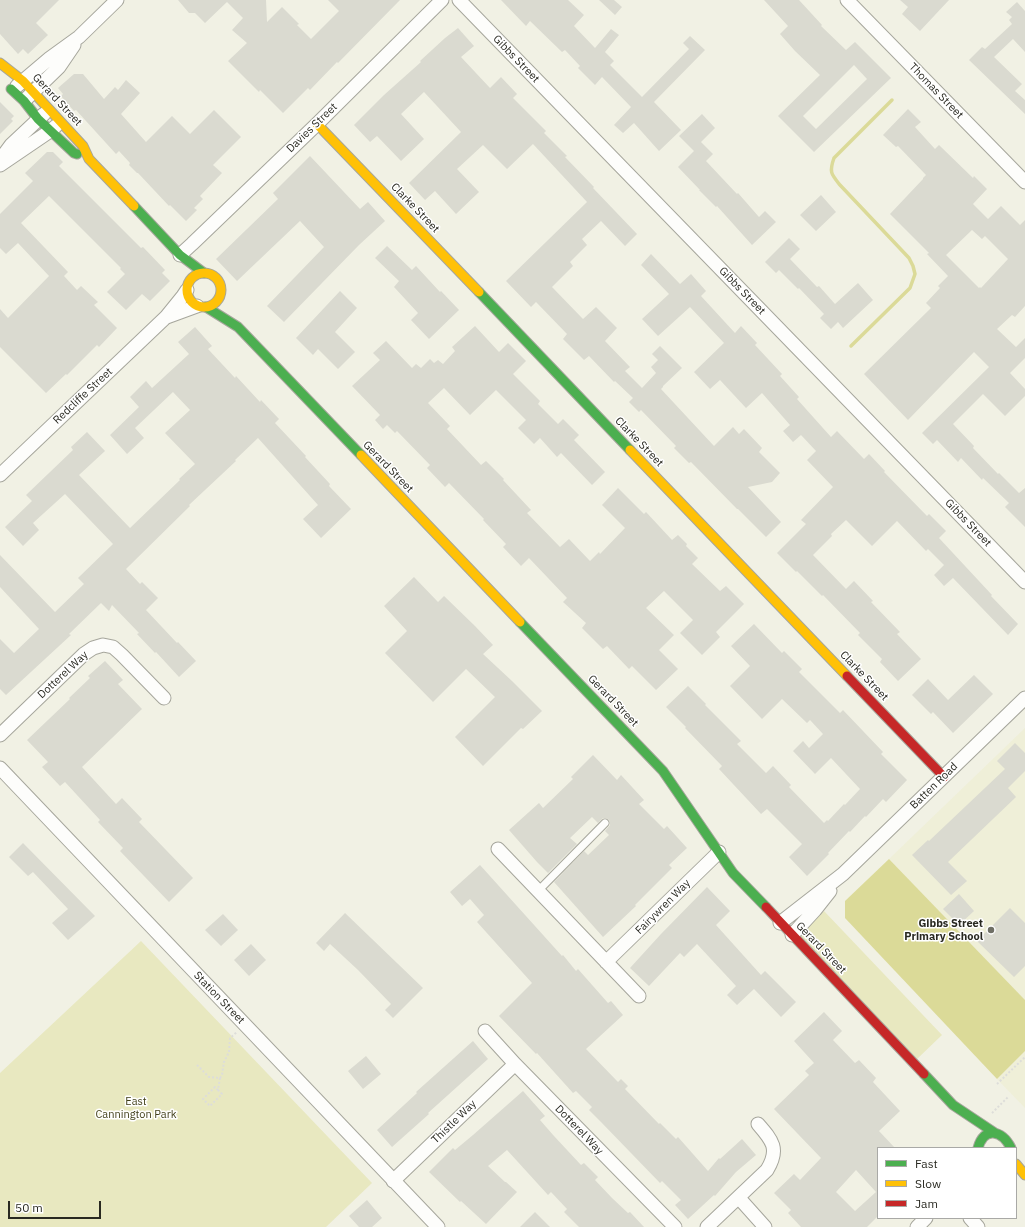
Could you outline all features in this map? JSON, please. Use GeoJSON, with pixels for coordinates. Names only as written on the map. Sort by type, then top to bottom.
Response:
{"type":"FeatureCollection","features":[{"type":"Feature","properties":{"kind":"street"},"geometry":{"type":"LineString","coordinates":[[6,81],[23,81],[50,58],[79,37],[117,0]]}},
{"type":"Feature","properties":{"kind":"street","name":"Davies Street"},"geometry":{"type":"LineString","coordinates":[[180,255],[317,124],[442,0]]}},
{"type":"Feature","properties":{"kind":"street","name":"Gibbs Street"},"geometry":{"type":"LineString","coordinates":[[459,0],[1025,582]]}},
{"type":"Feature","properties":{"kind":"street","name":"Thomas Street"},"geometry":{"type":"LineString","coordinates":[[847,0],[1025,182]]}},
{"type":"Feature","properties":{"kind":"street"},"geometry":{"type":"LineString","coordinates":[[28,96],[58,68],[79,37]]}},
{"type":"Feature","properties":{"kind":"street","name":"Gerard Street"},"geometry":{"type":"LineString","coordinates":[[0,63],[23,81],[38,119],[74,153],[89,159]]}},
{"type":"Feature","properties":{"kind":"street","name":"Gerard Street"},"geometry":{"type":"LineString","coordinates":[[6,81],[49,109],[83,146],[89,159],[180,255],[204,273]]}},
{"type":"Feature","properties":{"kind":"street"},"geometry":{"type":"LineString","coordinates":[[0,160],[11,145],[49,109]]}},
{"type":"Feature","properties":{"kind":"street"},"geometry":{"type":"LineString","coordinates":[[0,165],[50,131],[60,122]]}},
{"type":"Feature","properties":{"kind":"street","name":"Clarke Street"},"geometry":{"type":"LineString","coordinates":[[317,124],[944,776]]}},
{"type":"Feature","properties":{"kind":"street","name":"Gerard Street"},"geometry":{"type":"LineString","coordinates":[[180,255],[188,286]]}},
{"type":"Feature","properties":{"kind":"street"},"geometry":{"type":"LineString","coordinates":[[204,273],[210,274],[218,281],[221,291],[216,302],[211,305],[201,306],[193,304],[190,300],[188,286],[195,275],[204,273]]}},
{"type":"Feature","properties":{"kind":"street","name":"Redcliffe Street"},"geometry":{"type":"LineString","coordinates":[[0,475],[166,317],[188,286]]}},
{"type":"Feature","properties":{"kind":"street","name":"Gerard Street"},"geometry":{"type":"LineString","coordinates":[[221,291],[238,327]]}},
{"type":"Feature","properties":{"kind":"street","name":"Gerard Street"},"geometry":{"type":"LineString","coordinates":[[201,306],[213,310],[238,327],[663,771],[733,872],[780,923],[954,1105],[995,1133],[1006,1138],[1011,1147]]}},
{"type":"Feature","properties":{"kind":"street","name":"Redcliffe Street"},"geometry":{"type":"LineString","coordinates":[[166,317],[201,306]]}},
{"type":"Feature","properties":{"kind":"street","name":"Dotterel Way"},"geometry":{"type":"LineString","coordinates":[[0,735],[84,654],[93,648],[103,645],[113,647],[164,698]]}},
{"type":"Feature","properties":{"kind":"street","name":"Batten Road"},"geometry":{"type":"LineString","coordinates":[[780,923],[843,874],[1025,698]]}},
{"type":"Feature","properties":{"kind":"street","name":"Station Street"},"geometry":{"type":"LineString","coordinates":[[0,768],[438,1227]]}},
{"type":"Feature","properties":{"kind":"street"},"geometry":{"type":"LineString","coordinates":[[498,849],[638,996]]}},
{"type":"Feature","properties":{"kind":"street","name":"Fairywren Way"},"geometry":{"type":"LineString","coordinates":[[606,962],[719,852]]}},
{"type":"Feature","properties":{"kind":"street","name":"Batten Road"},"geometry":{"type":"LineString","coordinates":[[792,935],[815,910],[843,874]]}},
{"type":"Feature","properties":{"kind":"street","name":"Dotterel Way"},"geometry":{"type":"LineString","coordinates":[[485,1030],[515,1064],[675,1227]]}},
{"type":"Feature","properties":{"kind":"street","name":"Thistle Way"},"geometry":{"type":"LineString","coordinates":[[393,1181],[515,1064]]}},
{"type":"Feature","properties":{"kind":"street","name":"Gerard Street"},"geometry":{"type":"LineString","coordinates":[[954,1105],[965,1123]]}},
{"type":"Feature","properties":{"kind":"street"},"geometry":{"type":"LineString","coordinates":[[707,1227],[767,1170],[772,1162],[774,1153],[773,1144],[758,1124]]}},
{"type":"Feature","properties":{"kind":"street"},"geometry":{"type":"LineString","coordinates":[[978,1146],[981,1138],[987,1134],[995,1133]]}},
{"type":"Feature","properties":{"kind":"street"},"geometry":{"type":"LineString","coordinates":[[973,1136],[978,1146]]}},
{"type":"Feature","properties":{"kind":"street"},"geometry":{"type":"LineString","coordinates":[[1017,1165],[1025,1175]]}},
{"type":"Feature","properties":{"kind":"street"},"geometry":{"type":"LineString","coordinates":[[739,1198],[765,1227]]}},
{"type":"Feature","properties":{"kind":"street"},"geometry":{"type":"LineString","coordinates":[[917,1227],[925,1219]]}},
{"type":"Feature","properties":{"kind":"street"},"geometry":{"type":"LineString","coordinates":[[971,1219],[978,1227]]}},
{"type":"Feature","properties":{"kind":"lane"},"geometry":{"type":"LineString","coordinates":[[538,891],[605,823]]}},
{"type":"Feature","properties":{"kind":"path"},"geometry":{"type":"LineString","coordinates":[[218,1090],[224,1062],[229,1052],[230,1038],[239,1030]]}},
{"type":"Feature","properties":{"kind":"path"},"geometry":{"type":"LineString","coordinates":[[998,1084],[1025,1057]]}},
{"type":"Feature","properties":{"kind":"path"},"geometry":{"type":"LineString","coordinates":[[197,1065],[209,1078],[220,1078]]}},
{"type":"Feature","properties":{"kind":"path"},"geometry":{"type":"LineString","coordinates":[[215,1087],[218,1090],[222,1094],[210,1106],[203,1099],[215,1087]]}},
{"type":"Feature","properties":{"kind":"path"},"geometry":{"type":"LineString","coordinates":[[990,1114],[1009,1096]]}},
{"type":"Feature","properties":{"kind":"shaded area","name":"Gibbs Street Primary School"},"geometry":{"type":"Polygon","coordinates":[[[1025,728],[1025,1000],[889,859],[1025,728]]]}},
{"type":"Feature","properties":{"kind":"shaded area"},"geometry":{"type":"Polygon","coordinates":[[[889,859],[1025,1000],[1025,1051],[997,1079],[845,918],[845,901],[889,859]]]}},
{"type":"Feature","properties":{"kind":"shaded area"},"geometry":{"type":"Polygon","coordinates":[[[1025,1051],[1025,1108],[997,1079],[1025,1051]]]}},
{"type":"Feature","properties":{"kind":"green space"},"geometry":{"type":"Polygon","coordinates":[[[824,911],[942,1035],[917,1059],[799,935],[824,911]]]}},
{"type":"Feature","properties":{"kind":"green space","name":"East Cannington Park"},"geometry":{"type":"Polygon","coordinates":[[[141,941],[372,1183],[326,1227],[0,1227],[0,1073],[141,941]]]}},
{"type":"Feature","properties":{"kind":"building"},"geometry":{"type":"Polygon","coordinates":[[[0,0],[59,0],[36,23],[48,35],[28,54],[23,49],[18,54],[0,34],[0,0]]]}},
{"type":"Feature","properties":{"kind":"building"},"geometry":{"type":"Polygon","coordinates":[[[178,0],[266,0],[267,22],[282,7],[311,39],[339,11],[328,0],[400,0],[338,63],[337,62],[310,90],[308,88],[283,113],[260,90],[259,92],[228,61],[247,43],[232,30],[243,18],[227,2],[205,23],[195,13],[189,13],[178,0]]]}},
{"type":"Feature","properties":{"kind":"building"},"geometry":{"type":"Polygon","coordinates":[[[501,0],[568,0],[584,15],[574,26],[595,48],[611,29],[619,35],[605,52],[614,61],[610,65],[642,97],[689,49],[683,43],[690,36],[705,50],[654,102],[681,130],[659,151],[634,123],[623,133],[614,125],[631,107],[602,77],[595,85],[578,68],[580,66],[565,50],[562,52],[530,21],[526,26],[501,0]]]}},
{"type":"Feature","properties":{"kind":"building"},"geometry":{"type":"Polygon","coordinates":[[[599,0],[614,0],[622,7],[615,15],[599,0]]]}},
{"type":"Feature","properties":{"kind":"building"},"geometry":{"type":"Polygon","coordinates":[[[764,0],[799,0],[822,25],[821,26],[846,50],[855,42],[891,78],[814,152],[778,116],[820,75],[780,34],[788,26],[764,0]],[[854,65],[803,116],[816,129],[867,79],[854,65]]]}},
{"type":"Feature","properties":{"kind":"building"},"geometry":{"type":"Polygon","coordinates":[[[900,0],[949,0],[920,31],[902,14],[908,7],[900,0]]]}},
{"type":"Feature","properties":{"kind":"building"},"geometry":{"type":"Polygon","coordinates":[[[1017,2],[1025,11],[1025,52],[1013,39],[994,57],[1022,84],[1015,91],[1025,100],[1025,114],[969,60],[982,47],[985,49],[1012,24],[1009,20],[1012,17],[1006,12],[1017,2]]]}},
{"type":"Feature","properties":{"kind":"building"},"geometry":{"type":"Polygon","coordinates":[[[458,28],[474,46],[461,57],[490,88],[501,77],[517,94],[513,98],[546,131],[544,133],[567,156],[565,157],[637,234],[625,246],[601,221],[582,239],[587,245],[570,262],[573,266],[552,287],[583,319],[596,307],[617,328],[605,341],[630,367],[625,371],[642,388],[656,373],[651,367],[658,360],[652,354],[660,346],[682,368],[661,389],[714,446],[733,427],[739,434],[744,429],[762,448],[759,452],[780,473],[772,482],[748,487],[781,522],[766,537],[691,462],[689,463],[674,448],[676,446],[641,410],[639,412],[629,402],[633,398],[615,381],[614,382],[589,356],[584,360],[563,339],[567,334],[536,302],[531,307],[506,281],[587,202],[533,144],[507,169],[483,145],[457,169],[479,192],[456,214],[435,191],[425,200],[409,183],[461,132],[424,92],[401,114],[424,139],[401,161],[377,136],[370,142],[354,125],[384,95],[421,62],[420,61],[458,28]]]}},
{"type":"Feature","properties":{"kind":"building"},"geometry":{"type":"Polygon","coordinates":[[[74,74],[83,74],[104,99],[115,87],[118,90],[126,80],[140,93],[121,114],[146,142],[172,116],[190,134],[214,110],[241,137],[213,165],[222,173],[200,196],[203,199],[194,208],[197,210],[186,221],[170,205],[169,206],[129,165],[130,163],[119,151],[116,154],[76,110],[74,111],[61,96],[63,94],[58,88],[74,74]]]}},
{"type":"Feature","properties":{"kind":"building"},"geometry":{"type":"Polygon","coordinates":[[[0,102],[14,116],[11,119],[13,121],[0,134],[0,102]]]}},
{"type":"Feature","properties":{"kind":"building"},"geometry":{"type":"Polygon","coordinates":[[[908,109],[921,122],[915,127],[935,149],[939,145],[973,178],[974,176],[987,189],[973,204],[988,219],[1001,206],[1020,225],[1025,220],[1025,306],[1015,317],[1012,315],[997,329],[1016,347],[1025,338],[1025,358],[1010,373],[1025,389],[1025,396],[1005,416],[983,394],[953,424],[974,446],[973,448],[1019,493],[1025,488],[1025,527],[1005,507],[1009,503],[983,478],[982,480],[961,458],[958,462],[937,440],[933,444],[922,433],[989,367],[974,352],[908,420],[864,374],[931,308],[926,303],[940,288],[938,286],[948,276],[927,254],[929,253],[890,214],[926,175],[898,146],[896,147],[883,135],[908,109]],[[972,230],[946,255],[979,288],[981,288],[1008,259],[985,236],[982,239],[972,230]]]}},
{"type":"Feature","properties":{"kind":"building"},"geometry":{"type":"Polygon","coordinates":[[[702,114],[715,128],[701,142],[713,154],[706,161],[737,194],[738,193],[759,217],[765,211],[776,222],[752,245],[717,206],[716,207],[678,167],[694,151],[679,136],[702,114]]]}},
{"type":"Feature","properties":{"kind":"building"},"geometry":{"type":"Polygon","coordinates":[[[47,152],[53,152],[63,162],[59,166],[141,248],[143,247],[165,270],[162,273],[170,281],[150,301],[142,294],[126,310],[107,292],[125,274],[120,269],[121,268],[49,196],[21,223],[68,272],[64,276],[77,290],[81,286],[98,302],[94,305],[117,328],[99,347],[97,345],[67,375],[66,374],[46,393],[0,347],[0,309],[8,318],[49,276],[18,243],[6,254],[0,248],[0,214],[33,181],[25,173],[47,152]]]}},
{"type":"Feature","properties":{"kind":"building"},"geometry":{"type":"Polygon","coordinates":[[[310,156],[360,209],[368,202],[385,221],[359,245],[284,322],[267,306],[324,247],[300,221],[237,281],[216,259],[278,199],[273,193],[310,156]]]}},
{"type":"Feature","properties":{"kind":"building"},"geometry":{"type":"Polygon","coordinates":[[[821,195],[836,212],[816,231],[800,215],[821,195]]]}},
{"type":"Feature","properties":{"kind":"building"},"geometry":{"type":"Polygon","coordinates":[[[789,238],[800,249],[790,259],[817,287],[819,286],[835,304],[858,283],[873,300],[843,328],[838,322],[831,329],[820,318],[824,314],[799,288],[798,289],[779,270],[776,273],[765,262],[789,238]]]}},
{"type":"Feature","properties":{"kind":"building"},"geometry":{"type":"Polygon","coordinates":[[[387,246],[412,270],[416,266],[459,310],[429,339],[411,320],[418,313],[394,287],[399,281],[375,258],[387,246]]]}},
{"type":"Feature","properties":{"kind":"building"},"geometry":{"type":"Polygon","coordinates":[[[651,254],[680,284],[691,274],[706,291],[701,296],[735,333],[741,326],[757,343],[755,345],[782,374],[780,376],[799,397],[797,399],[831,437],[837,431],[864,459],[869,454],[885,471],[884,472],[927,516],[929,514],[946,531],[939,538],[1018,624],[1008,635],[953,578],[944,586],[934,575],[944,565],[928,549],[926,551],[897,521],[872,546],[846,520],[831,534],[832,536],[813,555],[846,589],[854,581],[873,601],[871,602],[900,632],[897,634],[921,659],[898,681],[880,662],[882,659],[858,635],[860,633],[823,595],[822,596],[777,553],[806,524],[801,520],[833,487],[807,460],[816,451],[801,435],[793,442],[783,431],[790,425],[762,393],[746,408],[720,380],[710,389],[694,372],[724,343],[690,307],[658,336],[642,319],[669,294],[641,265],[651,254]]]}},
{"type":"Feature","properties":{"kind":"building"},"geometry":{"type":"Polygon","coordinates":[[[340,291],[357,308],[335,332],[355,352],[338,369],[318,349],[313,355],[296,338],[340,291]]]}},
{"type":"Feature","properties":{"kind":"building"},"geometry":{"type":"Polygon","coordinates":[[[475,326],[499,352],[508,343],[526,361],[513,374],[540,401],[538,404],[558,424],[563,419],[579,435],[574,440],[605,472],[592,485],[561,453],[557,457],[540,438],[534,444],[518,428],[526,420],[496,390],[470,415],[444,388],[428,403],[450,426],[447,429],[481,465],[486,461],[504,479],[503,480],[531,510],[527,513],[560,547],[569,539],[590,561],[599,552],[600,554],[625,528],[602,505],[618,488],[644,514],[646,512],[672,540],[678,535],[687,544],[686,546],[698,558],[692,564],[720,591],[726,586],[744,604],[716,632],[720,637],[702,655],[680,633],[693,620],[664,591],[646,608],[674,635],[659,650],[678,669],[656,690],[632,666],[629,669],[607,646],[603,649],[582,628],[586,623],[563,602],[567,598],[529,558],[521,566],[503,547],[506,544],[483,520],[484,519],[449,483],[445,487],[427,468],[430,465],[397,431],[395,433],[387,425],[383,429],[375,420],[380,415],[352,386],[380,360],[373,353],[386,341],[412,368],[416,364],[421,368],[430,359],[434,363],[438,360],[443,364],[455,351],[452,347],[475,326]]]}},
{"type":"Feature","properties":{"kind":"building"},"geometry":{"type":"Polygon","coordinates":[[[195,327],[212,346],[208,349],[235,378],[236,376],[260,402],[261,400],[279,419],[275,423],[306,456],[305,457],[330,484],[329,486],[351,509],[321,538],[303,519],[318,505],[258,438],[126,569],[140,584],[142,582],[158,598],[146,610],[196,661],[179,677],[137,634],[139,633],[112,605],[109,611],[101,603],[69,634],[71,635],[6,695],[0,689],[0,639],[14,653],[39,629],[0,587],[0,555],[55,612],[84,584],[78,578],[113,544],[65,494],[33,523],[39,530],[23,546],[5,527],[32,501],[26,495],[73,450],[71,447],[87,432],[105,451],[79,475],[130,528],[180,480],[179,479],[195,464],[165,433],[190,410],[173,392],[135,428],[144,438],[127,454],[110,435],[139,407],[130,397],[146,381],[152,388],[189,354],[178,342],[195,327]]]}},
{"type":"Feature","properties":{"kind":"building"},"geometry":{"type":"Polygon","coordinates":[[[414,577],[438,602],[444,596],[475,626],[493,645],[483,654],[542,711],[523,729],[521,728],[483,766],[455,737],[495,697],[466,669],[433,702],[385,653],[407,631],[384,606],[414,577]]]}},
{"type":"Feature","properties":{"kind":"building"},"geometry":{"type":"Polygon","coordinates":[[[754,624],[782,653],[784,651],[802,669],[799,672],[840,713],[843,710],[883,752],[881,754],[907,780],[886,802],[883,799],[866,817],[865,816],[850,832],[849,831],[807,876],[789,857],[802,844],[767,809],[761,814],[719,769],[722,766],[666,707],[688,686],[741,741],[737,744],[766,773],[773,766],[791,785],[789,787],[824,823],[827,820],[828,821],[844,804],[845,805],[860,789],[831,758],[815,774],[793,751],[803,741],[809,748],[823,734],[810,720],[807,723],[782,699],[762,719],[730,686],[750,666],[731,646],[754,624]]]}},
{"type":"Feature","properties":{"kind":"building"},"geometry":{"type":"Polygon","coordinates":[[[105,661],[123,680],[118,684],[142,709],[82,767],[116,804],[122,798],[142,819],[139,822],[193,878],[169,902],[120,851],[123,848],[98,822],[100,820],[65,782],[60,786],[42,767],[48,762],[27,740],[70,699],[69,698],[90,678],[88,676],[105,661]]]}},
{"type":"Feature","properties":{"kind":"building"},"geometry":{"type":"Polygon","coordinates":[[[974,675],[993,694],[953,733],[933,712],[931,714],[912,695],[928,679],[948,700],[974,675]]]}},
{"type":"Feature","properties":{"kind":"building"},"geometry":{"type":"Polygon","coordinates":[[[1015,743],[1025,753],[1025,771],[1008,788],[1016,797],[948,862],[967,881],[951,895],[912,855],[928,840],[929,841],[1005,769],[997,761],[1015,743]]]}},
{"type":"Feature","properties":{"kind":"building"},"geometry":{"type":"Polygon","coordinates":[[[593,755],[617,780],[621,775],[644,800],[639,804],[664,829],[667,826],[687,848],[669,865],[672,868],[635,905],[636,906],[603,937],[554,882],[584,851],[588,855],[609,835],[605,831],[610,825],[609,820],[603,818],[598,823],[592,817],[570,838],[577,844],[548,873],[509,830],[539,803],[543,808],[573,779],[571,777],[593,755]]]}},
{"type":"Feature","properties":{"kind":"building"},"geometry":{"type":"Polygon","coordinates":[[[23,843],[95,916],[68,940],[52,923],[68,909],[33,872],[28,876],[9,857],[23,843]]]}},
{"type":"Feature","properties":{"kind":"building"},"geometry":{"type":"Polygon","coordinates":[[[480,865],[576,971],[578,969],[608,1003],[611,1001],[623,1015],[586,1049],[618,1082],[621,1079],[628,1086],[625,1089],[659,1124],[660,1123],[676,1139],[678,1137],[708,1171],[719,1158],[720,1159],[742,1139],[756,1155],[736,1172],[715,1196],[714,1195],[688,1219],[675,1205],[681,1200],[662,1181],[660,1183],[589,1110],[592,1107],[576,1091],[573,1093],[537,1053],[536,1054],[499,1016],[532,983],[477,922],[484,915],[470,899],[462,906],[450,892],[480,865]]]}},
{"type":"Feature","properties":{"kind":"building"},"geometry":{"type":"Polygon","coordinates":[[[707,887],[730,911],[716,925],[761,975],[765,971],[796,1002],[781,1017],[754,989],[737,1005],[727,995],[736,986],[697,944],[684,957],[680,953],[649,986],[630,968],[707,887]]]}},
{"type":"Feature","properties":{"kind":"building"},"geometry":{"type":"Polygon","coordinates":[[[959,894],[974,911],[959,925],[943,909],[959,894]]]}},
{"type":"Feature","properties":{"kind":"building"},"geometry":{"type":"Polygon","coordinates":[[[1010,908],[1025,923],[1025,966],[1014,977],[977,941],[1010,908]]]}},
{"type":"Feature","properties":{"kind":"building"},"geometry":{"type":"Polygon","coordinates":[[[345,913],[423,988],[393,1018],[385,1010],[391,1004],[358,970],[330,944],[324,951],[316,943],[345,913]]]}},
{"type":"Feature","properties":{"kind":"building"},"geometry":{"type":"Polygon","coordinates":[[[223,914],[238,930],[221,946],[205,930],[223,914]]]}},
{"type":"Feature","properties":{"kind":"building"},"geometry":{"type":"Polygon","coordinates":[[[251,944],[266,960],[249,976],[234,960],[251,944]]]}},
{"type":"Feature","properties":{"kind":"building"},"geometry":{"type":"Polygon","coordinates":[[[824,1012],[842,1031],[833,1040],[855,1063],[859,1060],[876,1078],[873,1082],[900,1111],[879,1131],[894,1147],[877,1147],[877,1217],[867,1227],[801,1227],[788,1213],[791,1210],[774,1193],[794,1174],[800,1180],[821,1158],[774,1109],[809,1075],[805,1071],[814,1063],[794,1041],[824,1012]],[[856,1170],[836,1192],[855,1211],[876,1192],[856,1170]]]}},
{"type":"Feature","properties":{"kind":"building"},"geometry":{"type":"Polygon","coordinates":[[[473,1041],[488,1059],[392,1147],[377,1130],[417,1093],[416,1092],[473,1041]]]}},
{"type":"Feature","properties":{"kind":"building"},"geometry":{"type":"Polygon","coordinates":[[[366,1056],[381,1074],[363,1089],[348,1071],[366,1056]]]}},
{"type":"Feature","properties":{"kind":"building"},"geometry":{"type":"Polygon","coordinates":[[[523,1091],[545,1116],[540,1120],[554,1136],[581,1165],[584,1163],[598,1177],[595,1180],[612,1198],[628,1213],[630,1212],[644,1227],[579,1227],[564,1212],[567,1209],[551,1192],[548,1195],[507,1150],[488,1166],[517,1192],[486,1224],[461,1201],[460,1202],[429,1172],[453,1148],[455,1150],[523,1091]]]}},
{"type":"Feature","properties":{"kind":"building"},"geometry":{"type":"Polygon","coordinates":[[[367,1200],[382,1218],[372,1227],[359,1227],[349,1216],[367,1200]]]}},
{"type":"Feature","properties":{"kind":"building"},"geometry":{"type":"Polygon","coordinates":[[[535,1212],[550,1227],[520,1227],[535,1212]]]}},
{"type":"Feature","properties":{"kind":"waterway"},"geometry":{"type":"LineString","coordinates":[[851,346],[910,288],[915,274],[909,258],[840,185],[831,170],[834,158],[892,100]]}},
{"type":"Feature","properties":{"kind":"traffic: fast"},"geometry":{"type":"LineString","coordinates":[[11,89],[24,101],[38,119],[74,153],[77,154]]}},
{"type":"Feature","properties":{"kind":"traffic: fast"},"geometry":{"type":"LineString","coordinates":[[134,206],[180,255],[204,273]]}},
{"type":"Feature","properties":{"kind":"traffic: fast"},"geometry":{"type":"LineString","coordinates":[[479,292],[630,450]]}},
{"type":"Feature","properties":{"kind":"traffic: fast"},"geometry":{"type":"LineString","coordinates":[[206,307],[238,327],[361,455]]}},
{"type":"Feature","properties":{"kind":"traffic: fast"},"geometry":{"type":"LineString","coordinates":[[520,622],[663,771],[733,873],[766,907]]}},
{"type":"Feature","properties":{"kind":"traffic: fast"},"geometry":{"type":"LineString","coordinates":[[924,1074],[953,1105],[995,1133]]}},
{"type":"Feature","properties":{"kind":"traffic: fast"},"geometry":{"type":"LineString","coordinates":[[978,1147],[984,1136],[993,1133],[1003,1137],[1010,1147]]}},
{"type":"Feature","properties":{"kind":"traffic: slow"},"geometry":{"type":"LineString","coordinates":[[0,63],[23,81],[83,146],[89,159],[134,206]]}},
{"type":"Feature","properties":{"kind":"traffic: slow"},"geometry":{"type":"LineString","coordinates":[[317,124],[479,292]]}},
{"type":"Feature","properties":{"kind":"traffic: slow"},"geometry":{"type":"LineString","coordinates":[[201,273],[207,273],[216,278],[220,284],[221,290],[220,296],[216,302],[207,307],[201,307],[192,302],[187,293],[187,287],[192,278],[201,273]]}},
{"type":"Feature","properties":{"kind":"traffic: slow"},"geometry":{"type":"LineString","coordinates":[[630,450],[847,676]]}},
{"type":"Feature","properties":{"kind":"traffic: slow"},"geometry":{"type":"LineString","coordinates":[[361,455],[520,622]]}},
{"type":"Feature","properties":{"kind":"traffic: slow"},"geometry":{"type":"LineString","coordinates":[[1017,1165],[1025,1175]]}},
{"type":"Feature","properties":{"kind":"traffic: jam"},"geometry":{"type":"LineString","coordinates":[[847,676],[944,777]]}},
{"type":"Feature","properties":{"kind":"traffic: jam"},"geometry":{"type":"LineString","coordinates":[[766,907],[924,1074]]}},
{"type":"Feature","properties":{"kind":"place","name":"Gibbs Street Primary School"},"geometry":{"type":"Point","coordinates":[991,930]}}]}
